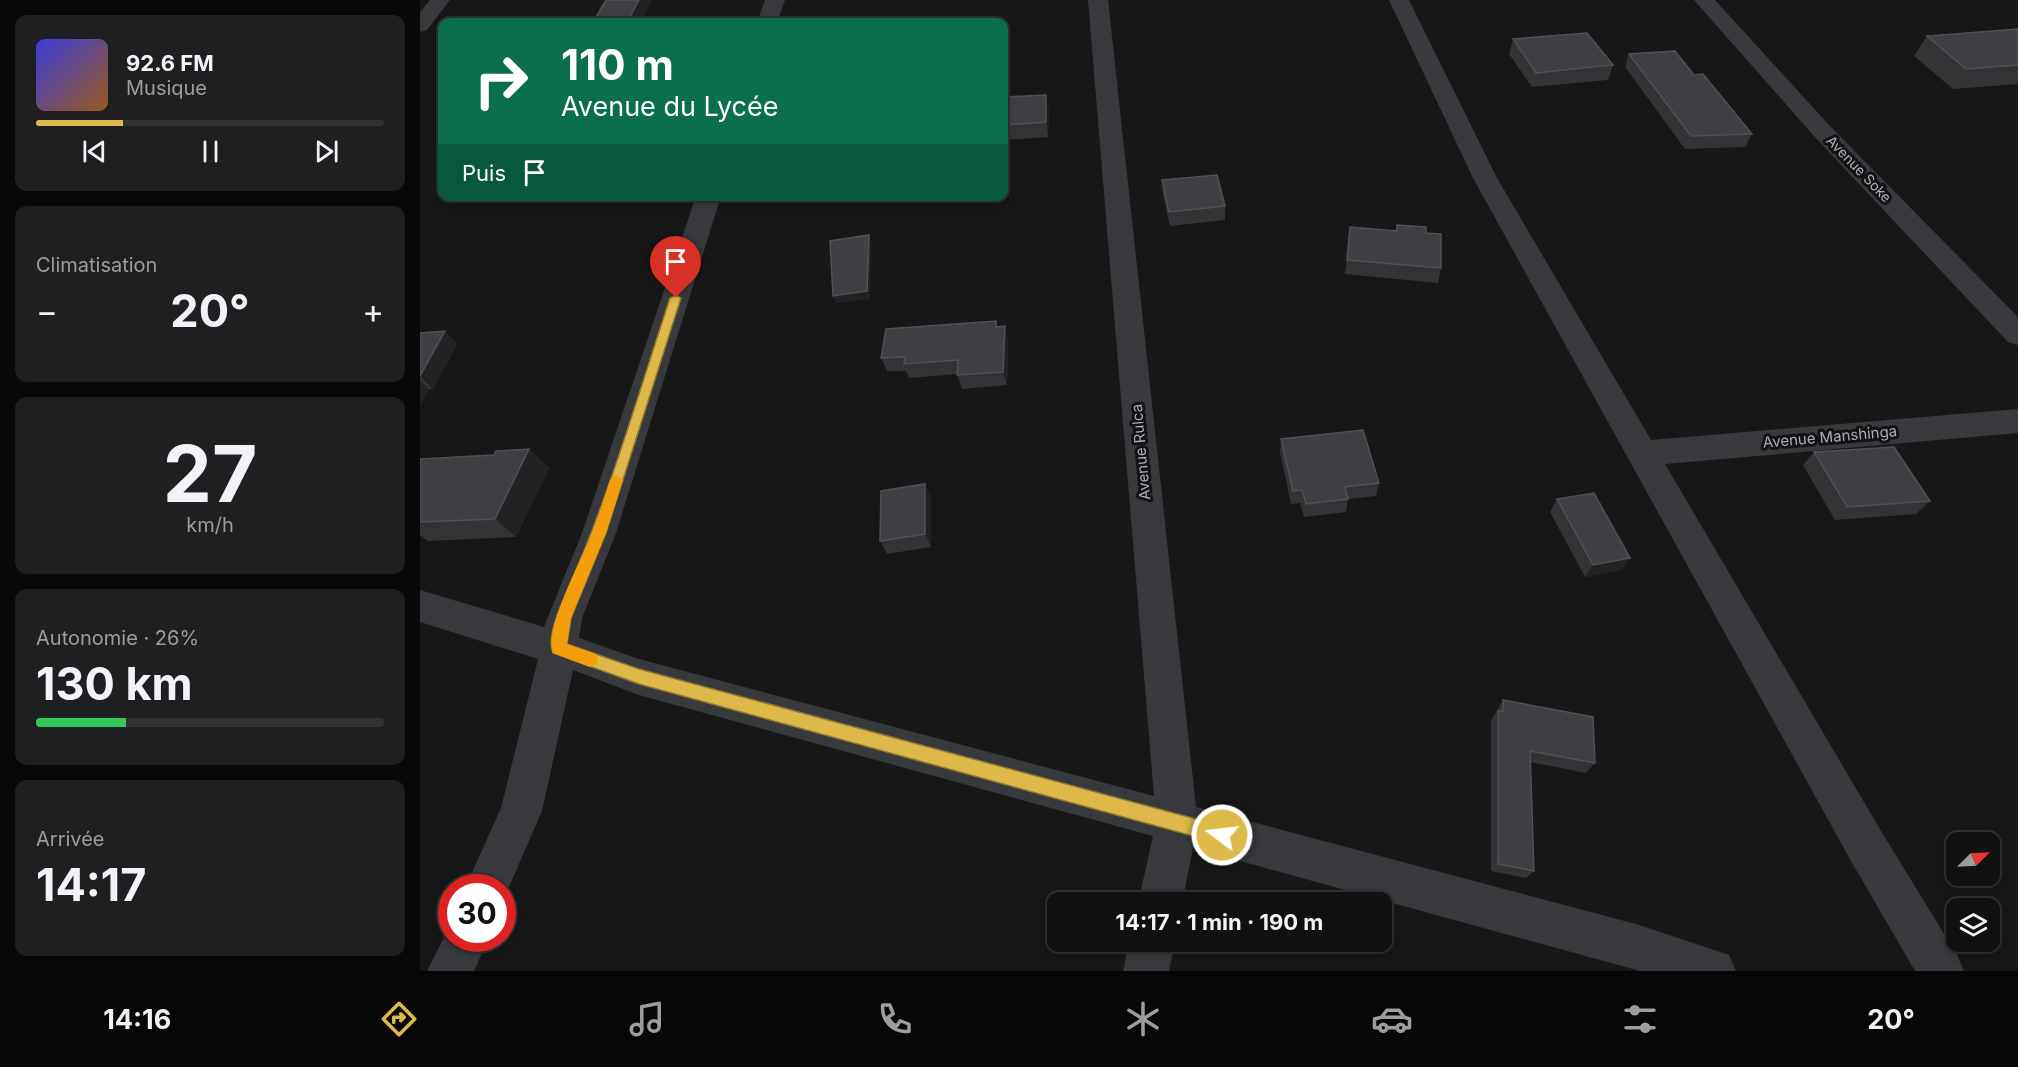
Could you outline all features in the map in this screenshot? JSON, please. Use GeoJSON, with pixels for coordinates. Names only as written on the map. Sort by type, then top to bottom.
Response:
{"type":"FeatureCollection","features":[{"type":"Feature","properties":{"kind":"street"},"geometry":{"type":"LineString","coordinates":[[420,26],[440,0]]}},
{"type":"Feature","properties":{"kind":"street"},"geometry":{"type":"LineString","coordinates":[[768,18],[775,0]]}},
{"type":"Feature","properties":{"kind":"street","name":"Avenue Rulca"},"geometry":{"type":"LineString","coordinates":[[1098,0],[1177,823],[1162,892]]}},
{"type":"Feature","properties":{"kind":"street"},"geometry":{"type":"LineString","coordinates":[[1399,0],[1485,178],[1866,846],[1941,971]]}},
{"type":"Feature","properties":{"kind":"street","name":"Avenue Soke"},"geometry":{"type":"LineString","coordinates":[[1704,0],[1821,130],[2018,335]]}},
{"type":"Feature","properties":{"kind":"street"},"geometry":{"type":"LineString","coordinates":[[493,874],[521,811],[564,618],[599,533],[707,201]]}},
{"type":"Feature","properties":{"kind":"street","name":"Avenue Manshinga"},"geometry":{"type":"LineString","coordinates":[[1642,453],[2018,421]]}},
{"type":"Feature","properties":{"kind":"street"},"geometry":{"type":"LineString","coordinates":[[420,606],[559,648],[639,677],[1636,947],[1713,971]]}},
{"type":"Feature","properties":{"kind":"street"},"geometry":{"type":"LineString","coordinates":[[450,971],[459,952]]}},
{"type":"Feature","properties":{"kind":"street"},"geometry":{"type":"LineString","coordinates":[[1146,971],[1150,952]]}},
{"type":"Feature","properties":{"kind":"building"},"geometry":{"type":"Polygon","coordinates":[[[606,0],[639,0],[629,18],[595,18],[606,0]]]}},
{"type":"Feature","properties":{"kind":"building"},"geometry":{"type":"Polygon","coordinates":[[[2018,29],[2018,65],[1966,69],[1927,36],[2018,29]]]}},
{"type":"Feature","properties":{"kind":"building"},"geometry":{"type":"Polygon","coordinates":[[[1587,33],[1613,65],[1536,73],[1513,39],[1587,33]]]}},
{"type":"Feature","properties":{"kind":"building"},"geometry":{"type":"Polygon","coordinates":[[[1675,51],[1694,75],[1703,74],[1752,134],[1691,136],[1629,54],[1675,51]]]}},
{"type":"Feature","properties":{"kind":"building"},"geometry":{"type":"Polygon","coordinates":[[[1046,95],[1046,122],[1008,125],[1008,97],[1046,95]]]}},
{"type":"Feature","properties":{"kind":"building"},"geometry":{"type":"Polygon","coordinates":[[[1217,175],[1225,206],[1169,212],[1162,180],[1217,175]]]}},
{"type":"Feature","properties":{"kind":"building"},"geometry":{"type":"Polygon","coordinates":[[[1397,225],[1426,227],[1426,233],[1441,234],[1441,268],[1347,260],[1350,227],[1397,231],[1397,225]]]}},
{"type":"Feature","properties":{"kind":"building"},"geometry":{"type":"Polygon","coordinates":[[[869,235],[867,291],[833,296],[830,241],[869,235]]]}},
{"type":"Feature","properties":{"kind":"building"},"geometry":{"type":"Polygon","coordinates":[[[996,321],[996,327],[1005,326],[1003,372],[957,375],[958,360],[904,364],[905,357],[881,358],[886,329],[996,321]]]}},
{"type":"Feature","properties":{"kind":"building"},"geometry":{"type":"Polygon","coordinates":[[[445,331],[420,376],[420,333],[445,331]]]}},
{"type":"Feature","properties":{"kind":"building"},"geometry":{"type":"Polygon","coordinates":[[[1363,430],[1379,483],[1345,487],[1348,499],[1306,504],[1302,490],[1293,491],[1281,439],[1363,430]]]}},
{"type":"Feature","properties":{"kind":"building"},"geometry":{"type":"Polygon","coordinates":[[[1894,447],[1930,501],[1847,507],[1814,452],[1894,447]]]}},
{"type":"Feature","properties":{"kind":"building"},"geometry":{"type":"Polygon","coordinates":[[[529,449],[495,519],[420,522],[420,459],[494,455],[496,451],[529,449]]]}},
{"type":"Feature","properties":{"kind":"building"},"geometry":{"type":"Polygon","coordinates":[[[925,484],[925,534],[880,541],[881,491],[925,484]]]}},
{"type":"Feature","properties":{"kind":"building"},"geometry":{"type":"Polygon","coordinates":[[[1594,493],[1630,558],[1593,565],[1557,499],[1594,493]]]}},
{"type":"Feature","properties":{"kind":"building"},"geometry":{"type":"Polygon","coordinates":[[[1503,700],[1593,717],[1595,763],[1530,751],[1534,871],[1498,864],[1498,711],[1503,711],[1503,700]]]}},
{"type":"Feature","properties":{"kind":"slow traffic"},"geometry":{"type":"LineString","coordinates":[[590,659],[559,648],[564,618],[599,533],[616,480]]}},
{"type":"Feature","properties":{"kind":"route"},"geometry":{"type":"LineString","coordinates":[[676,298],[599,533],[564,618],[559,648],[639,677],[1222,835]]}}]}
